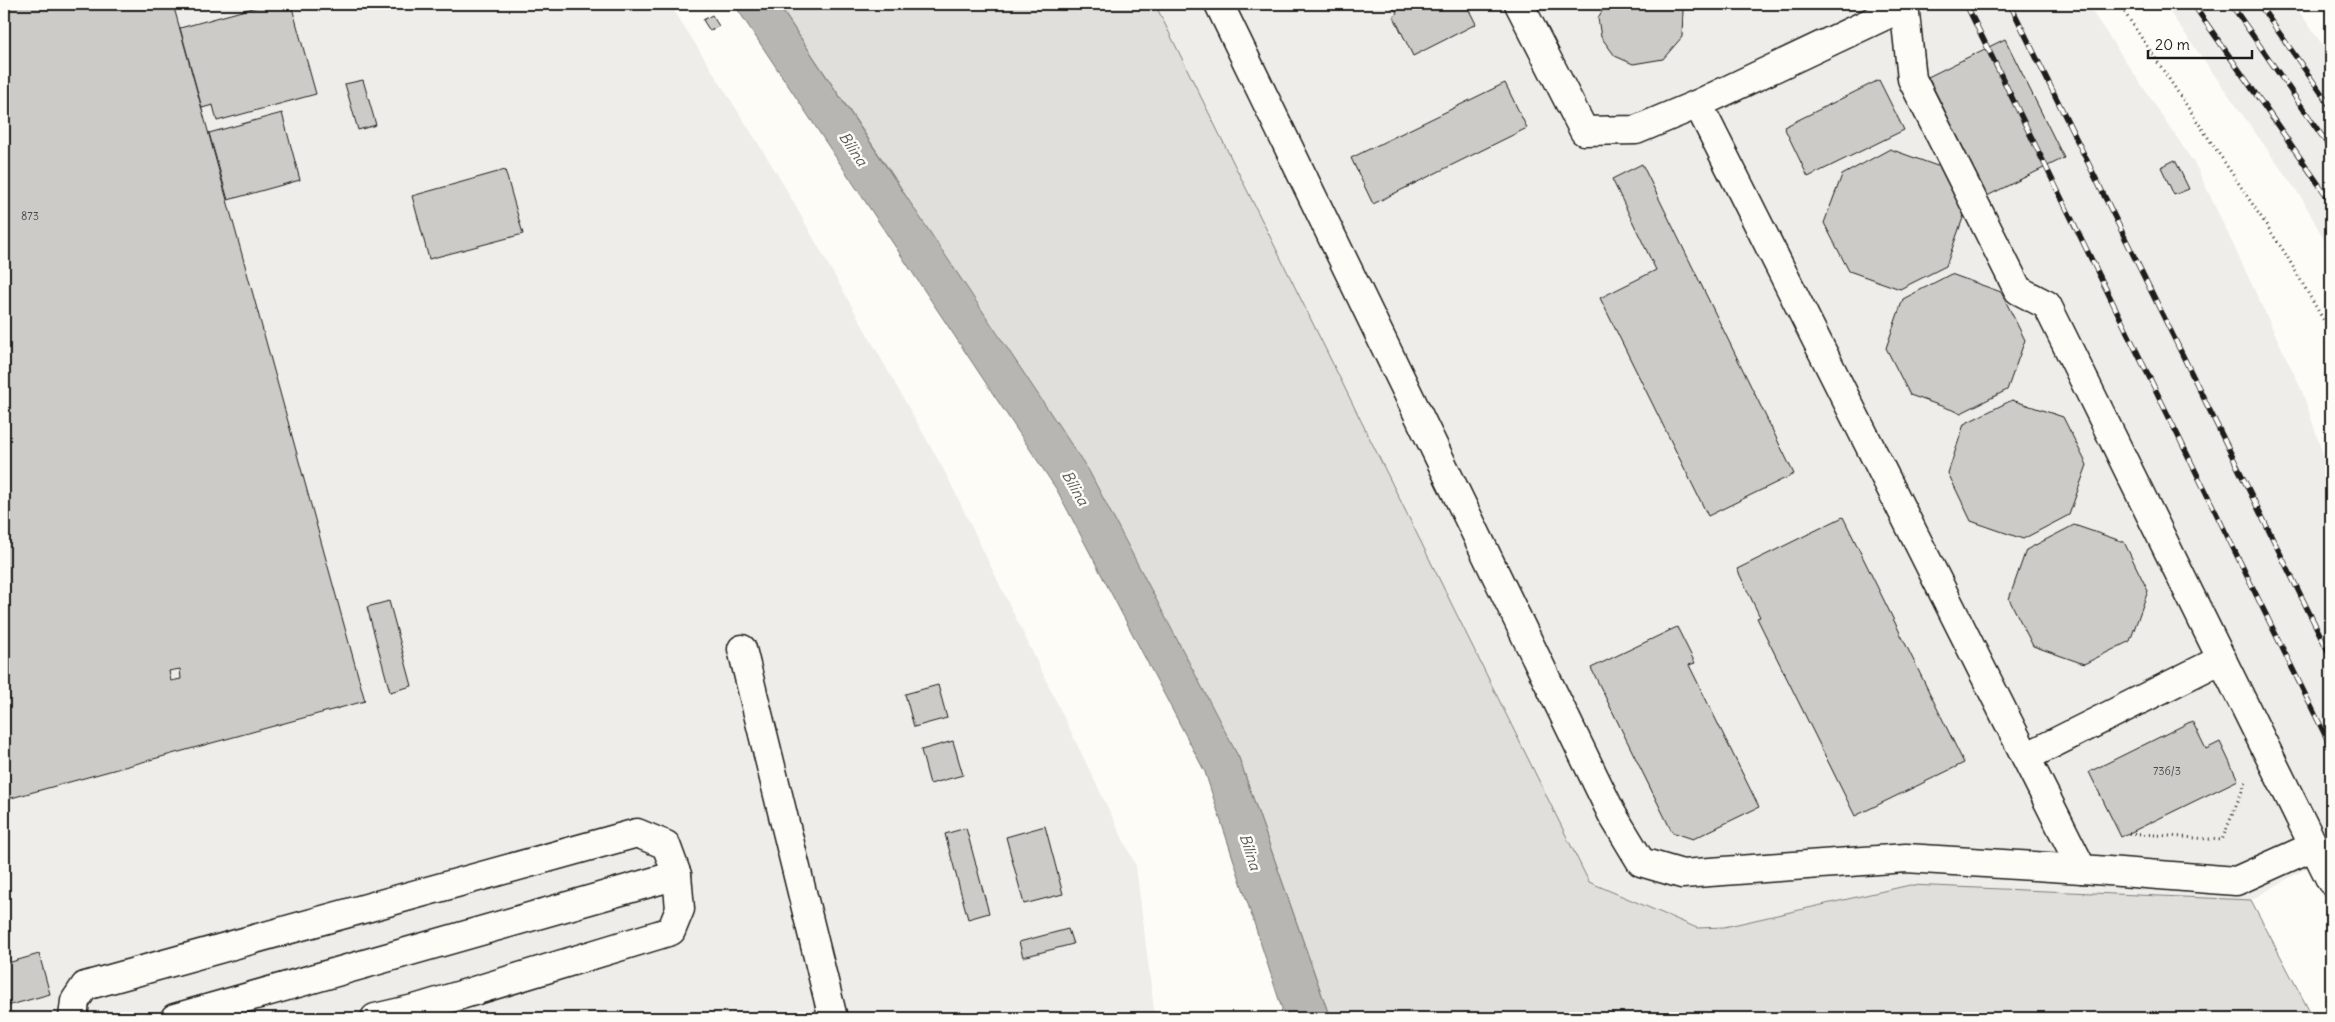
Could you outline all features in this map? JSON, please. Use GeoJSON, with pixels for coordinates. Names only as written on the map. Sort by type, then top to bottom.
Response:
{"type":"FeatureCollection","features":[{"type":"Feature","properties":{"kind":"lane"},"geometry":{"type":"LineString","coordinates":[[1218,4],[1612,814],[1641,862],[1682,874],[1906,858],[2236,881],[2314,846]]}},
{"type":"Feature","properties":{"kind":"lane"},"geometry":{"type":"LineString","coordinates":[[1519,4],[1584,131],[1636,130],[1698,104],[1904,5],[1912,79],[2018,290],[2047,305],[2331,881]]}},
{"type":"Feature","properties":{"kind":"lane"},"geometry":{"type":"LineString","coordinates":[[1698,104],[2082,869]]}},
{"type":"Feature","properties":{"kind":"lane"},"geometry":{"type":"LineString","coordinates":[[742,649],[826,1017]]}},
{"type":"Feature","properties":{"kind":"lane"},"geometry":{"type":"LineString","coordinates":[[2026,757],[2222,659]]}},
{"type":"Feature","properties":{"kind":"lane"},"geometry":{"type":"LineString","coordinates":[[73,1018],[75,1001],[85,986],[637,833],[666,845],[678,875],[680,909],[671,931],[420,1013],[375,1018]]}},
{"type":"Feature","properties":{"kind":"lane"},"geometry":{"type":"LineString","coordinates":[[175,1018],[678,875]]}},
{"type":"Feature","properties":{"kind":"path"},"geometry":{"type":"LineString","coordinates":[[2119,4],[2285,253],[2331,333]]}},
{"type":"Feature","properties":{"kind":"path"},"geometry":{"type":"LineString","coordinates":[[2129,833],[2222,840],[2246,780]]}},
{"type":"Feature","properties":{"kind":"shaded area"},"geometry":{"type":"Polygon","coordinates":[[[4,4],[670,4],[778,175],[947,476],[1136,866],[1155,1018],[4,1018],[4,4]]]}},
{"type":"Feature","properties":{"kind":"shaded area"},"geometry":{"type":"Polygon","coordinates":[[[778,4],[1155,4],[1589,882],[1697,928],[1724,927],[1910,885],[2251,900],[2313,1018],[1330,1018],[1239,758],[898,183],[778,4]]]}},
{"type":"Feature","properties":{"kind":"shaded area"},"geometry":{"type":"Polygon","coordinates":[[[1155,4],[2087,4],[2196,166],[2302,391],[2331,479],[2331,854],[2251,900],[1910,885],[1724,927],[1697,928],[1589,882],[1155,4]]]}},
{"type":"Feature","properties":{"kind":"shaded area"},"geometry":{"type":"Polygon","coordinates":[[[2164,4],[2294,4],[2331,57],[2331,253],[2303,200],[2164,4]]]}},
{"type":"Feature","properties":{"kind":"water","name":"Bílina"},"geometry":{"type":"Polygon","coordinates":[[[734,4],[778,4],[1089,471],[1239,758],[1330,1018],[1285,1018],[1205,772],[1057,490],[734,4]]]}},
{"type":"Feature","properties":{"kind":"building"},"geometry":{"type":"Polygon","coordinates":[[[4,4],[173,4],[365,701],[4,800],[4,4]],[[180,669],[169,671],[171,681],[181,679],[180,669]]]}},
{"type":"Feature","properties":{"kind":"building"},"geometry":{"type":"Polygon","coordinates":[[[267,4],[291,4],[316,94],[217,121],[213,105],[202,108],[180,28],[267,4]]]}},
{"type":"Feature","properties":{"kind":"building"},"geometry":{"type":"Polygon","coordinates":[[[1387,4],[1466,4],[1476,24],[1413,56],[1394,17],[1397,12],[1387,4]]]}},
{"type":"Feature","properties":{"kind":"building"},"geometry":{"type":"Polygon","coordinates":[[[1606,4],[1679,4],[1683,10],[1682,37],[1663,59],[1633,64],[1615,56],[1601,37],[1598,18],[1606,4]]]}},
{"type":"Feature","properties":{"kind":"building"},"geometry":{"type":"Polygon","coordinates":[[[712,15],[719,26],[710,31],[703,20],[712,15]]]}},
{"type":"Feature","properties":{"kind":"building"},"geometry":{"type":"Polygon","coordinates":[[[2005,39],[2064,158],[1987,196],[1928,77],[2005,39]]]}},
{"type":"Feature","properties":{"kind":"building"},"geometry":{"type":"Polygon","coordinates":[[[363,80],[376,125],[358,130],[345,84],[363,80]]]}},
{"type":"Feature","properties":{"kind":"building"},"geometry":{"type":"Polygon","coordinates":[[[1879,80],[1904,130],[1808,177],[1784,127],[1879,80]]]}},
{"type":"Feature","properties":{"kind":"building"},"geometry":{"type":"Polygon","coordinates":[[[1505,83],[1527,128],[1373,204],[1351,158],[1505,83]]]}},
{"type":"Feature","properties":{"kind":"building"},"geometry":{"type":"Polygon","coordinates":[[[282,113],[300,180],[228,200],[209,133],[282,113]]]}},
{"type":"Feature","properties":{"kind":"building"},"geometry":{"type":"Polygon","coordinates":[[[1890,149],[1940,167],[1964,215],[1946,266],[1900,289],[1849,271],[1824,223],[1842,175],[1890,149]]]}},
{"type":"Feature","properties":{"kind":"building"},"geometry":{"type":"Polygon","coordinates":[[[2175,160],[2189,189],[2174,195],[2161,167],[2175,160]]]}},
{"type":"Feature","properties":{"kind":"building"},"geometry":{"type":"Polygon","coordinates":[[[1642,164],[1794,474],[1708,516],[1600,298],[1656,270],[1612,179],[1642,164]]]}},
{"type":"Feature","properties":{"kind":"building"},"geometry":{"type":"Polygon","coordinates":[[[505,170],[523,234],[429,259],[412,196],[505,170]]]}},
{"type":"Feature","properties":{"kind":"building"},"geometry":{"type":"Polygon","coordinates":[[[1951,274],[2001,292],[2025,340],[2007,390],[1961,413],[1910,395],[1886,348],[1903,299],[1951,274]]]}},
{"type":"Feature","properties":{"kind":"building"},"geometry":{"type":"Polygon","coordinates":[[[2012,400],[2063,417],[2087,465],[2069,515],[2023,539],[1971,521],[1948,473],[1964,424],[2012,400]]]}},
{"type":"Feature","properties":{"kind":"building"},"geometry":{"type":"Polygon","coordinates":[[[1843,517],[1964,763],[1855,816],[1757,618],[1760,617],[1737,569],[1843,517]]]}},
{"type":"Feature","properties":{"kind":"building"},"geometry":{"type":"Polygon","coordinates":[[[2074,525],[2124,542],[2148,591],[2130,641],[2084,664],[2033,646],[2009,599],[2026,550],[2074,525]]]}},
{"type":"Feature","properties":{"kind":"building"},"geometry":{"type":"Polygon","coordinates":[[[389,601],[412,686],[390,692],[367,607],[389,601]]]}},
{"type":"Feature","properties":{"kind":"building"},"geometry":{"type":"Polygon","coordinates":[[[1677,627],[1695,663],[1689,665],[1759,807],[1693,839],[1672,832],[1591,668],[1677,627]]]}},
{"type":"Feature","properties":{"kind":"building"},"geometry":{"type":"Polygon","coordinates":[[[938,685],[947,718],[914,727],[905,694],[938,685]]]}},
{"type":"Feature","properties":{"kind":"building"},"geometry":{"type":"Polygon","coordinates":[[[2192,721],[2206,749],[2220,742],[2238,780],[2121,837],[2089,772],[2192,721]]]}},
{"type":"Feature","properties":{"kind":"building"},"geometry":{"type":"Polygon","coordinates":[[[953,741],[963,775],[930,784],[921,750],[953,741]]]}},
{"type":"Feature","properties":{"kind":"building"},"geometry":{"type":"Polygon","coordinates":[[[1045,826],[1063,894],[1024,904],[1006,837],[1045,826]]]}},
{"type":"Feature","properties":{"kind":"building"},"geometry":{"type":"Polygon","coordinates":[[[966,828],[989,913],[968,919],[945,834],[966,828]]]}},
{"type":"Feature","properties":{"kind":"building"},"geometry":{"type":"Polygon","coordinates":[[[1068,929],[1073,944],[1023,957],[1019,942],[1068,929]]]}},
{"type":"Feature","properties":{"kind":"building"},"geometry":{"type":"Polygon","coordinates":[[[39,954],[50,994],[7,1006],[4,996],[4,964],[39,954]]]}},
{"type":"Feature","properties":{"kind":"railway"},"geometry":{"type":"LineString","coordinates":[[1966,4],[2331,747]]}},
{"type":"Feature","properties":{"kind":"railway"},"geometry":{"type":"LineString","coordinates":[[2010,4],[2331,657]]}},
{"type":"Feature","properties":{"kind":"railway"},"geometry":{"type":"LineString","coordinates":[[2193,4],[2331,202]]}},
{"type":"Feature","properties":{"kind":"railway"},"geometry":{"type":"LineString","coordinates":[[2231,4],[2331,149]]}},
{"type":"Feature","properties":{"kind":"railway"},"geometry":{"type":"LineString","coordinates":[[2259,4],[2331,107]]}}]}
